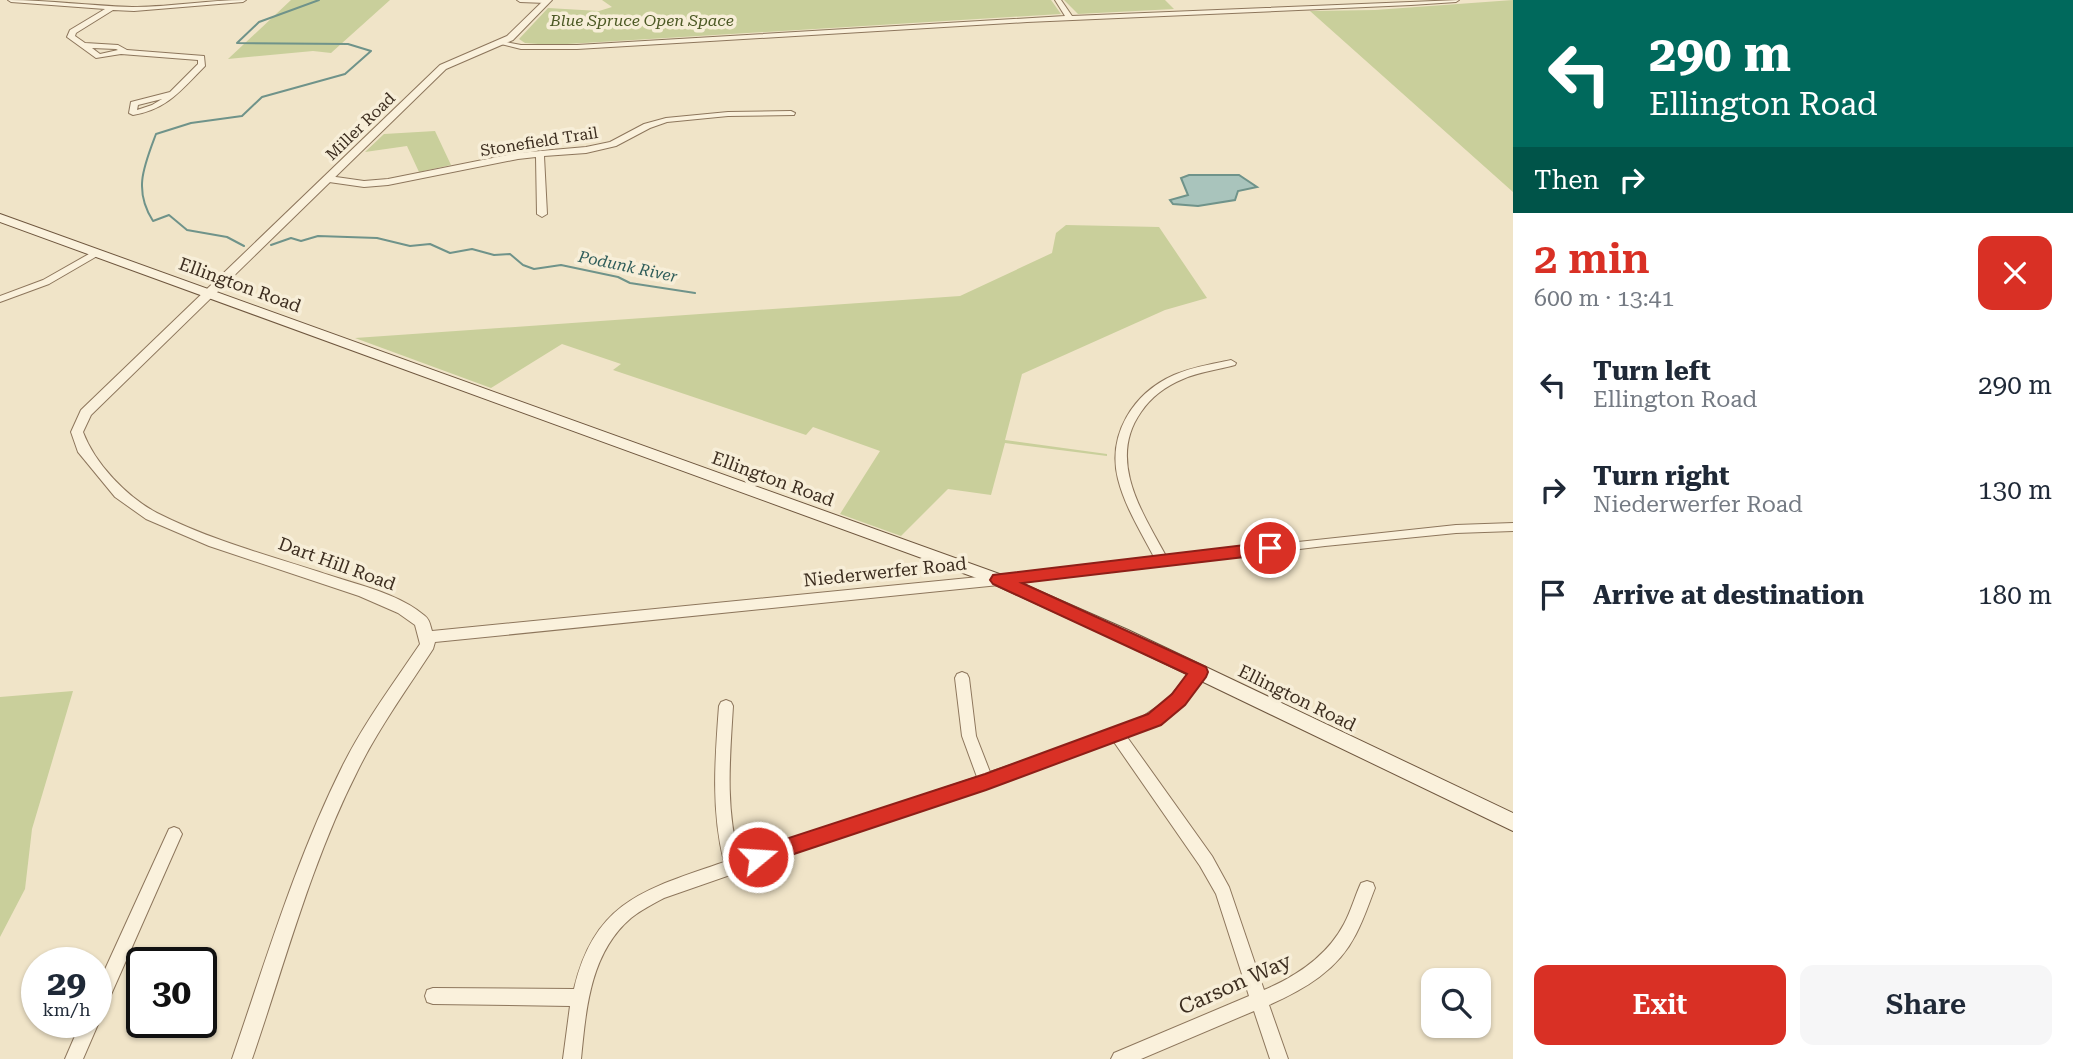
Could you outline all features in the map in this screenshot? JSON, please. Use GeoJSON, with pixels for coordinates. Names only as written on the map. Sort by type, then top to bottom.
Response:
{"type":"FeatureCollection","features":[{"type":"Feature","properties":{"kind":"main road","name":"Ellington Road"},"geometry":{"type":"LineString","coordinates":[[0,218],[999,580],[1513,822]]}},
{"type":"Feature","properties":{"kind":"street"},"geometry":{"type":"LineString","coordinates":[[11,0],[110,9],[143,9],[243,0]]}},
{"type":"Feature","properties":{"kind":"street"},"geometry":{"type":"LineString","coordinates":[[520,0],[547,1]]}},
{"type":"Feature","properties":{"kind":"street"},"geometry":{"type":"LineString","coordinates":[[1058,0],[1070,18]]}},
{"type":"Feature","properties":{"kind":"street"},"geometry":{"type":"LineString","coordinates":[[501,43],[522,47],[577,47],[1070,18],[1263,8],[1378,6],[1456,0]]}},
{"type":"Feature","properties":{"kind":"street","name":"Miller Road"},"geometry":{"type":"LineString","coordinates":[[207,294],[443,67],[501,43],[517,33],[547,1]]}},
{"type":"Feature","properties":{"kind":"street"},"geometry":{"type":"LineString","coordinates":[[110,9],[71,34],[82,45],[118,47],[123,50],[121,52],[201,58],[202,64],[173,94]]}},
{"type":"Feature","properties":{"kind":"street","name":"Stonefield Trail"},"geometry":{"type":"LineString","coordinates":[[329,179],[375,184],[540,154],[586,150],[612,144],[646,126],[686,117],[768,111],[791,113]]}},
{"type":"Feature","properties":{"kind":"street"},"geometry":{"type":"LineString","coordinates":[[540,154],[542,214]]}},
{"type":"Feature","properties":{"kind":"street"},"geometry":{"type":"LineString","coordinates":[[0,299],[46,282],[96,253]]}},
{"type":"Feature","properties":{"kind":"street","name":"Dart Hill Road"},"geometry":{"type":"LineString","coordinates":[[207,294],[85,413],[78,432],[83,449],[120,494],[151,516],[214,542],[364,592],[403,608],[422,622],[427,636]]}},
{"type":"Feature","properties":{"kind":"street"},"geometry":{"type":"LineString","coordinates":[[1162,561],[1123,477],[1120,455],[1124,430],[1132,413],[1158,387],[1195,371],[1231,363]]}},
{"type":"Feature","properties":{"kind":"street","name":"Niederwerfer Road"},"geometry":{"type":"LineString","coordinates":[[427,636],[999,580],[1443,530],[1513,527]]}},
{"type":"Feature","properties":{"kind":"street"},"geometry":{"type":"LineString","coordinates":[[242,1059],[307,872],[341,788],[383,712],[428,645],[427,636]]}},
{"type":"Feature","properties":{"kind":"street"},"geometry":{"type":"LineString","coordinates":[[572,1059],[579,998],[593,953],[623,915],[659,892],[1117,735],[1154,719],[1179,699],[1199,672]]}},
{"type":"Feature","properties":{"kind":"street"},"geometry":{"type":"LineString","coordinates":[[962,678],[969,736],[986,782]]}},
{"type":"Feature","properties":{"kind":"street"},"geometry":{"type":"LineString","coordinates":[[726,706],[720,799],[724,835],[733,865]]}},
{"type":"Feature","properties":{"kind":"street"},"geometry":{"type":"LineString","coordinates":[[1117,735],[1212,871],[1223,892],[1279,1059]]}},
{"type":"Feature","properties":{"kind":"street"},"geometry":{"type":"LineString","coordinates":[[112,973],[174,834]]}},
{"type":"Feature","properties":{"kind":"street","name":"Carson Way"},"geometry":{"type":"LineString","coordinates":[[1120,1059],[1293,986],[1328,961],[1350,930],[1367,888]]}},
{"type":"Feature","properties":{"kind":"street"},"geometry":{"type":"LineString","coordinates":[[433,996],[579,998]]}},
{"type":"Feature","properties":{"kind":"street"},"geometry":{"type":"LineString","coordinates":[[74,1059],[83,1038]]}},
{"type":"Feature","properties":{"kind":"green space"},"geometry":{"type":"Polygon","coordinates":[[[291,0],[390,0],[331,53],[313,51],[228,59],[291,0]]]}},
{"type":"Feature","properties":{"kind":"green space","name":"Blue Spruce Open Space"},"geometry":{"type":"Polygon","coordinates":[[[602,0],[1051,0],[1061,14],[551,45],[525,43],[519,39],[548,8],[599,11],[612,7],[602,0]]]}},
{"type":"Feature","properties":{"kind":"green space"},"geometry":{"type":"Polygon","coordinates":[[[1064,0],[1165,0],[1174,9],[1078,14],[1064,0]]]}},
{"type":"Feature","properties":{"kind":"green space"},"geometry":{"type":"Polygon","coordinates":[[[1513,0],[1513,192],[1310,11],[1375,10],[1513,0]]]}},
{"type":"Feature","properties":{"kind":"green space"},"geometry":{"type":"Polygon","coordinates":[[[435,131],[451,165],[419,172],[407,146],[365,152],[384,134],[435,131]]]}},
{"type":"Feature","properties":{"kind":"green space"},"geometry":{"type":"Polygon","coordinates":[[[1066,225],[1159,227],[1207,298],[1165,310],[1022,374],[1005,440],[1107,456],[1005,443],[991,495],[948,489],[901,536],[840,514],[880,451],[813,427],[806,435],[613,370],[621,364],[562,344],[491,388],[355,338],[960,296],[1052,253],[1056,233],[1066,225]]]}},
{"type":"Feature","properties":{"kind":"green space"},"geometry":{"type":"Polygon","coordinates":[[[73,691],[32,829],[25,889],[0,937],[0,697],[73,691]]]}},
{"type":"Feature","properties":{"kind":"water"},"geometry":{"type":"Polygon","coordinates":[[[1189,175],[1239,175],[1257,187],[1238,191],[1235,200],[1198,206],[1173,204],[1170,200],[1188,195],[1181,178],[1189,175]]]}},
{"type":"Feature","properties":{"kind":"waterway","name":"Podunk River"},"geometry":{"type":"LineString","coordinates":[[244,246],[227,237],[187,230],[169,215],[153,221],[143,199],[142,188],[148,157],[156,134],[191,123],[242,116],[262,97],[345,74],[371,51],[348,44],[237,43],[259,22],[319,0]]}},
{"type":"Feature","properties":{"kind":"waterway","name":"Podunk River"},"geometry":{"type":"LineString","coordinates":[[271,245],[291,238],[301,241],[318,236],[377,238],[410,246],[430,244],[450,253],[472,249],[494,255],[510,254],[523,265],[534,269],[561,265],[618,277],[630,283],[695,293]]}},
{"type":"Feature","properties":{"kind":"route"},"geometry":{"type":"LineString","coordinates":[[758,857],[986,782],[1117,735],[1154,719],[1179,699],[1199,672],[999,580],[1270,548]]}}]}
